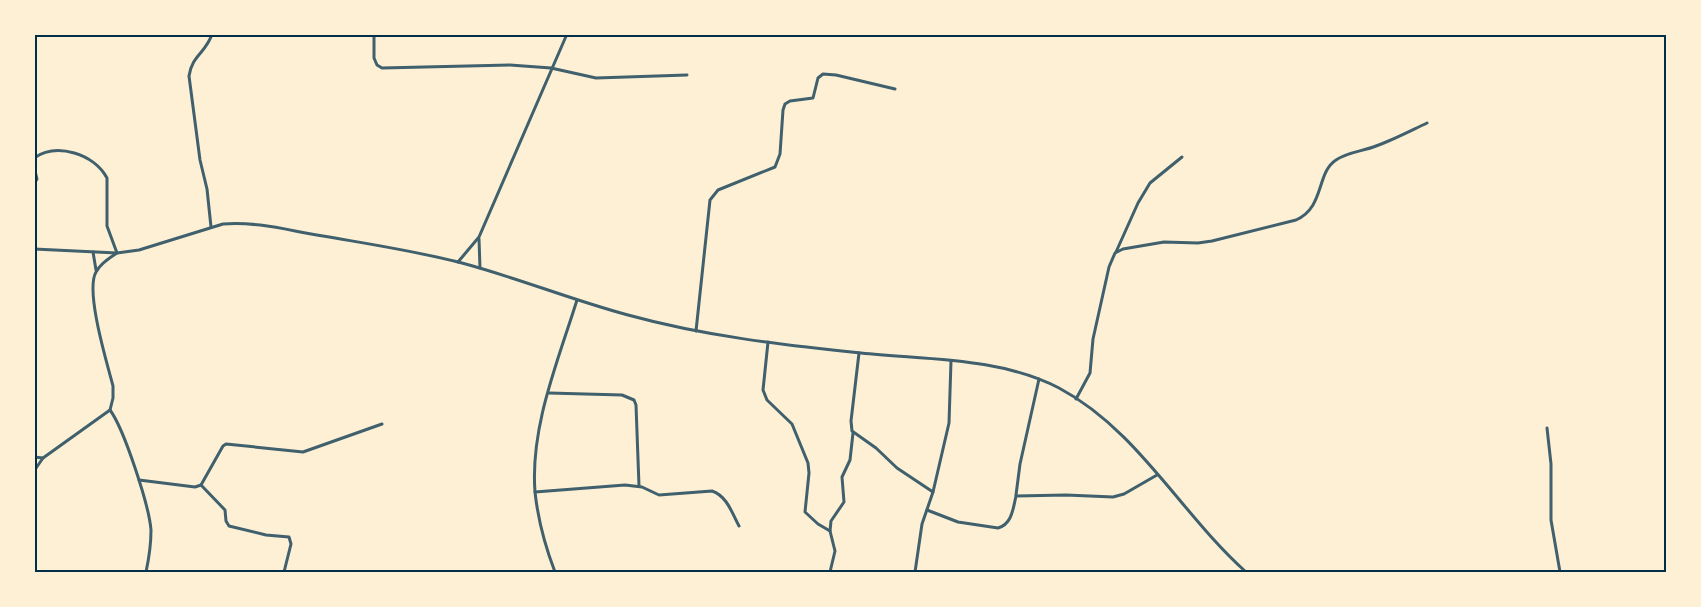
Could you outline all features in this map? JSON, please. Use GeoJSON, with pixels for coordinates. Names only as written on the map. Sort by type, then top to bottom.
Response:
{"type":"FeatureCollection","features":[{"type":"Feature","properties":{"kind":"street"},"geometry":{"type":"LineString","coordinates":[[211,227],[189,76],[192,62],[210,41],[212,34]]}},
{"type":"Feature","properties":{"kind":"street"},"geometry":{"type":"LineString","coordinates":[[374,34],[374,58],[378,67],[382,68],[420,69],[510,65],[551,68],[596,78],[687,75]]}},
{"type":"Feature","properties":{"kind":"street"},"geometry":{"type":"LineString","coordinates":[[458,262],[479,237],[567,34]]}},
{"type":"Feature","properties":{"kind":"street"},"geometry":{"type":"LineString","coordinates":[[696,331],[710,200],[717,190],[775,167],[780,154],[785,104],[790,101],[813,98],[818,78],[823,74],[895,89]]}},
{"type":"Feature","properties":{"kind":"street"},"geometry":{"type":"LineString","coordinates":[[1115,254],[1123,249],[1164,242],[1212,241],[1296,220],[1306,215],[1312,208],[1329,168],[1336,159],[1378,146],[1427,123]]}},
{"type":"Feature","properties":{"kind":"street"},"geometry":{"type":"LineString","coordinates":[[34,159],[43,154],[61,150],[71,151],[85,157],[104,173],[107,178],[107,226],[117,253]]}},
{"type":"Feature","properties":{"kind":"street"},"geometry":{"type":"LineString","coordinates":[[1076,399],[1090,373],[1093,339],[1109,267],[1138,203],[1150,183],[1182,157]]}},
{"type":"Feature","properties":{"kind":"street"},"geometry":{"type":"LineString","coordinates":[[34,167],[37,179],[34,183]]}},
{"type":"Feature","properties":{"kind":"street"},"geometry":{"type":"LineString","coordinates":[[34,249],[117,253],[139,250],[211,227],[234,223],[267,227],[458,262],[636,318],[696,331],[859,353],[992,366],[1039,379],[1076,399],[1115,428],[1246,573]]}},
{"type":"Feature","properties":{"kind":"street"},"geometry":{"type":"LineString","coordinates":[[479,237],[480,268]]}},
{"type":"Feature","properties":{"kind":"street"},"geometry":{"type":"LineString","coordinates":[[34,471],[43,458],[110,410],[113,398],[112,386],[92,291],[96,270],[93,252]]}},
{"type":"Feature","properties":{"kind":"street"},"geometry":{"type":"LineString","coordinates":[[96,270],[117,253]]}},
{"type":"Feature","properties":{"kind":"street"},"geometry":{"type":"LineString","coordinates":[[555,573],[542,535],[535,492],[537,446],[549,393],[577,300]]}},
{"type":"Feature","properties":{"kind":"street"},"geometry":{"type":"LineString","coordinates":[[768,342],[763,383],[764,395],[792,424],[808,463],[805,512],[809,518],[830,531]]}},
{"type":"Feature","properties":{"kind":"street"},"geometry":{"type":"LineString","coordinates":[[830,573],[835,551],[830,531],[833,516],[844,502],[842,477],[850,460],[853,434],[851,421],[859,353]]}},
{"type":"Feature","properties":{"kind":"street"},"geometry":{"type":"LineString","coordinates":[[915,573],[920,534],[933,492],[949,423],[951,361]]}},
{"type":"Feature","properties":{"kind":"street"},"geometry":{"type":"LineString","coordinates":[[927,510],[958,522],[993,528],[1001,527],[1010,520],[1039,379]]}},
{"type":"Feature","properties":{"kind":"street"},"geometry":{"type":"LineString","coordinates":[[549,393],[622,395],[634,400],[639,486]]}},
{"type":"Feature","properties":{"kind":"street"},"geometry":{"type":"LineString","coordinates":[[110,410],[116,419],[139,480],[151,528],[151,547],[146,573]]}},
{"type":"Feature","properties":{"kind":"street"},"geometry":{"type":"LineString","coordinates":[[139,480],[195,488],[201,485],[226,444],[303,452],[382,424]]}},
{"type":"Feature","properties":{"kind":"street"},"geometry":{"type":"LineString","coordinates":[[1547,428],[1551,464],[1551,520],[1560,573]]}},
{"type":"Feature","properties":{"kind":"street"},"geometry":{"type":"LineString","coordinates":[[853,434],[872,445],[897,468],[933,492]]}},
{"type":"Feature","properties":{"kind":"street"},"geometry":{"type":"LineString","coordinates":[[34,457],[43,458]]}},
{"type":"Feature","properties":{"kind":"street"},"geometry":{"type":"LineString","coordinates":[[1016,496],[1113,497],[1124,494],[1157,474]]}},
{"type":"Feature","properties":{"kind":"street"},"geometry":{"type":"LineString","coordinates":[[201,485],[225,510],[229,526],[266,535],[289,537],[291,544],[284,573]]}},
{"type":"Feature","properties":{"kind":"street"},"geometry":{"type":"LineString","coordinates":[[535,492],[605,486],[639,486],[659,495],[715,492],[726,501],[739,526]]}}]}
